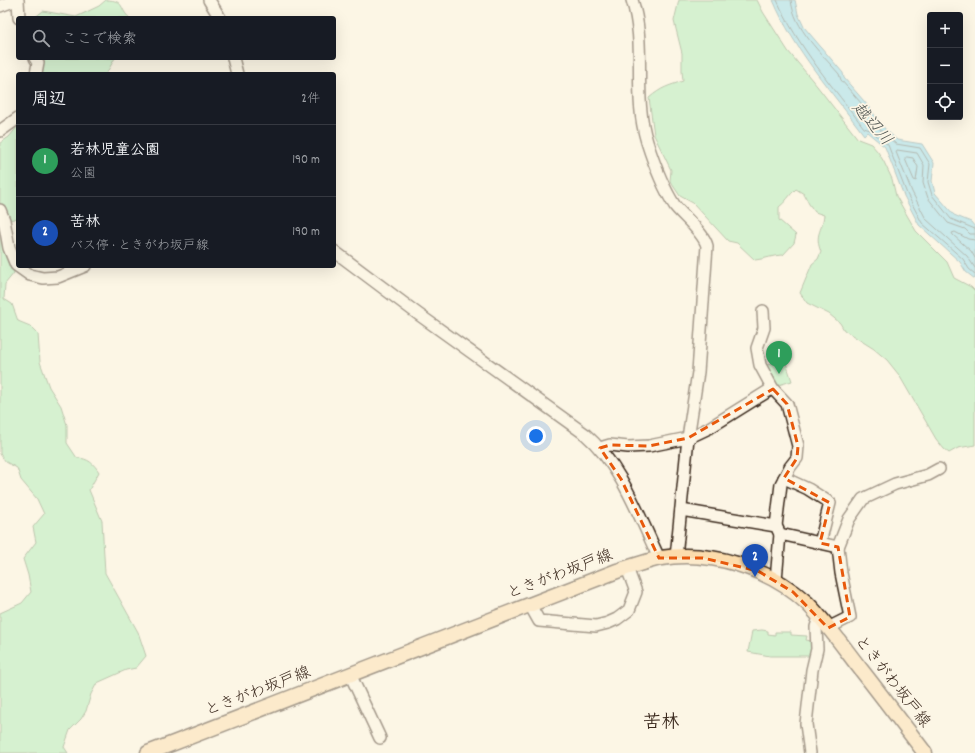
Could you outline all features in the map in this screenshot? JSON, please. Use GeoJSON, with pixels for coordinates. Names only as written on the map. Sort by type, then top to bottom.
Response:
{"type":"FeatureCollection","features":[{"type":"Feature","properties":{"kind":"main road","name":"ときがわ坂戸線"},"geometry":{"type":"LineString","coordinates":[[148,753],[627,568],[659,558],[676,557],[703,558],[728,562],[758,571],[776,580],[807,604],[828,628],[926,753]]}},
{"type":"Feature","properties":{"kind":"street"},"geometry":{"type":"LineString","coordinates":[[0,6],[17,0],[19,16]]}},
{"type":"Feature","properties":{"kind":"street"},"geometry":{"type":"LineString","coordinates":[[209,0],[219,16]]}},
{"type":"Feature","properties":{"kind":"street"},"geometry":{"type":"LineString","coordinates":[[632,0],[636,14],[639,36],[640,111],[646,140],[664,188],[683,216],[702,236],[707,246],[698,372],[688,438],[676,557]]}},
{"type":"Feature","properties":{"kind":"street"},"geometry":{"type":"LineString","coordinates":[[36,60],[38,64],[36,72]]}},
{"type":"Feature","properties":{"kind":"street"},"geometry":{"type":"LineString","coordinates":[[234,60],[236,72]]}},
{"type":"Feature","properties":{"kind":"street"},"geometry":{"type":"LineString","coordinates":[[0,131],[16,119]]}},
{"type":"Feature","properties":{"kind":"street"},"geometry":{"type":"LineString","coordinates":[[0,210],[4,220],[9,248],[16,265]]}},
{"type":"Feature","properties":{"kind":"street"},"geometry":{"type":"LineString","coordinates":[[336,252],[418,314],[586,434],[600,448],[613,465],[659,558]]}},
{"type":"Feature","properties":{"kind":"street"},"geometry":{"type":"LineString","coordinates":[[20,268],[30,275],[43,278],[58,277],[80,268]]}},
{"type":"Feature","properties":{"kind":"street"},"geometry":{"type":"LineString","coordinates":[[763,311],[764,328],[757,348],[760,365],[773,389],[787,404],[798,446],[797,458],[780,484],[776,580]]}},
{"type":"Feature","properties":{"kind":"street"},"geometry":{"type":"LineString","coordinates":[[600,448],[610,445],[628,447],[649,446],[688,438],[709,428],[773,389]]}},
{"type":"Feature","properties":{"kind":"street"},"geometry":{"type":"LineString","coordinates":[[828,628],[850,617],[841,572],[838,546],[849,519],[863,499],[895,484],[928,475],[939,469]]}},
{"type":"Feature","properties":{"kind":"street"},"geometry":{"type":"LineString","coordinates":[[784,478],[808,489],[830,503],[820,543]]}},
{"type":"Feature","properties":{"kind":"street"},"geometry":{"type":"LineString","coordinates":[[681,510],[778,530],[820,543],[838,546]]}},
{"type":"Feature","properties":{"kind":"street"},"geometry":{"type":"LineString","coordinates":[[530,605],[539,621],[596,626],[608,623],[617,619],[629,610],[636,592],[627,568]]}},
{"type":"Feature","properties":{"kind":"street"},"geometry":{"type":"LineString","coordinates":[[810,753],[806,724],[810,701],[812,670],[817,649],[816,627],[819,617]]}},
{"type":"Feature","properties":{"kind":"street"},"geometry":{"type":"LineString","coordinates":[[350,674],[380,738]]}},
{"type":"Feature","properties":{"kind":"highlighted area"},"geometry":{"type":"Polygon","coordinates":[[[773,389],[787,404],[798,446],[797,458],[784,478],[830,503],[820,543],[838,547],[850,617],[828,628],[793,592],[758,571],[703,558],[659,558],[621,479],[600,448],[610,445],[649,446],[688,438],[773,389]]]}},
{"type":"Feature","properties":{"kind":"green space"},"geometry":{"type":"Polygon","coordinates":[[[106,0],[112,0],[121,6],[128,16],[78,16],[99,6],[106,0]]]}},
{"type":"Feature","properties":{"kind":"green space"},"geometry":{"type":"Polygon","coordinates":[[[679,0],[757,0],[788,51],[858,139],[871,144],[878,152],[892,179],[896,196],[916,231],[947,262],[954,278],[971,287],[975,291],[975,445],[958,448],[949,453],[944,449],[936,439],[899,375],[887,360],[874,349],[844,330],[840,323],[829,314],[807,303],[800,293],[812,264],[818,259],[821,252],[818,237],[824,215],[815,212],[804,194],[796,189],[779,207],[779,220],[796,235],[794,243],[783,255],[755,260],[737,243],[728,241],[693,203],[680,196],[670,181],[671,170],[654,135],[649,98],[662,89],[683,81],[682,53],[674,21],[679,0]]]}},
{"type":"Feature","properties":{"kind":"green space"},"geometry":{"type":"Polygon","coordinates":[[[43,11],[70,16],[37,16],[43,11]]]}},
{"type":"Feature","properties":{"kind":"green space"},"geometry":{"type":"Polygon","coordinates":[[[41,60],[114,60],[107,72],[41,72],[41,60]]]}},
{"type":"Feature","properties":{"kind":"green space"},"geometry":{"type":"Polygon","coordinates":[[[16,128],[16,218],[9,220],[12,231],[4,244],[14,273],[5,284],[4,299],[12,304],[18,321],[30,326],[38,334],[40,362],[49,387],[61,406],[67,425],[67,443],[77,458],[90,462],[99,472],[89,490],[102,521],[105,573],[138,632],[146,656],[136,668],[126,670],[97,683],[91,694],[86,711],[81,719],[70,730],[64,747],[68,753],[0,753],[0,613],[22,603],[31,592],[23,559],[36,542],[33,527],[44,514],[37,499],[21,480],[17,468],[6,462],[0,454],[0,143],[9,137],[16,128]]]}},
{"type":"Feature","properties":{"kind":"green space"},"geometry":{"type":"Polygon","coordinates":[[[785,360],[792,381],[775,386],[763,366],[785,360]]]}},
{"type":"Feature","properties":{"kind":"green space"},"geometry":{"type":"Polygon","coordinates":[[[752,631],[768,631],[768,634],[775,635],[775,632],[791,632],[791,635],[807,636],[806,640],[811,641],[810,656],[770,656],[748,652],[752,631]]]}},
{"type":"Feature","properties":{"kind":"water","name":"越辺川"},"geometry":{"type":"Polygon","coordinates":[[[773,0],[795,0],[798,14],[804,27],[843,73],[844,78],[885,129],[897,140],[922,144],[934,163],[932,181],[935,193],[954,215],[971,222],[975,227],[975,279],[966,272],[960,262],[919,225],[904,196],[885,147],[867,132],[864,135],[814,70],[792,36],[773,0]]]}},
{"type":"Feature","properties":{"kind":"place","name":"若林児童公園"},"geometry":{"type":"Point","coordinates":[779,374]}},
{"type":"Feature","properties":{"kind":"place","name":"苦林"},"geometry":{"type":"Point","coordinates":[755,577]}},
{"type":"Feature","properties":{"kind":"district","name":"苦林"},"geometry":{"type":"Point","coordinates":[661,723]}}]}
